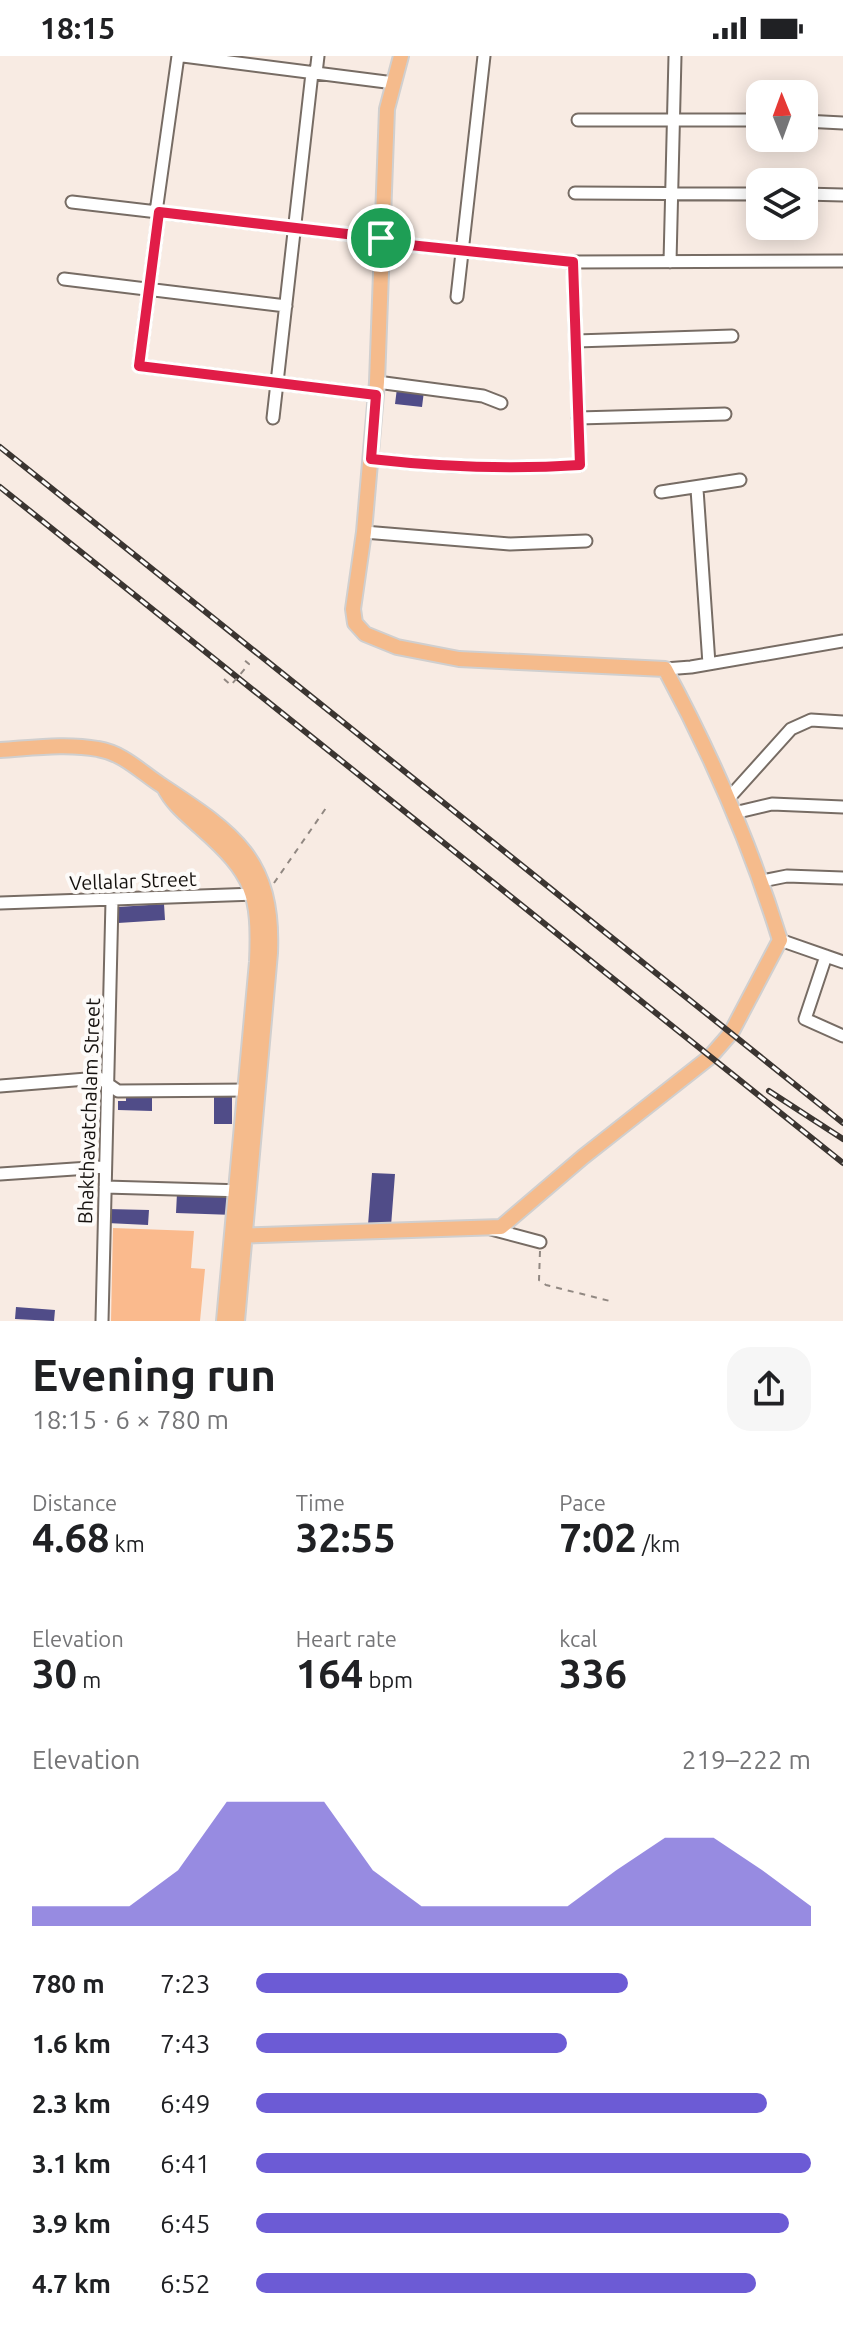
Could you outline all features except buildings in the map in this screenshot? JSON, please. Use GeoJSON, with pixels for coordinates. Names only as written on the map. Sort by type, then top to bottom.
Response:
{"type":"FeatureCollection","features":[{"type":"Feature","properties":{"kind":"main road"},"geometry":{"type":"LineString","coordinates":[[239,1236],[501,1227],[583,1157],[710,1057],[736,1024],[780,940],[762,881],[731,806],[693,721],[665,669],[459,659],[397,647],[365,634],[355,623],[353,609],[364,532],[377,389],[387,109],[401,56]]}},
{"type":"Feature","properties":{"kind":"main road"},"geometry":{"type":"LineString","coordinates":[[0,750],[59,747],[101,749],[129,762],[180,795],[249,855],[256,866],[260,894],[271,929],[270,953],[251,1090],[239,1236],[237,1321]]}},
{"type":"Feature","properties":{"kind":"main road"},"geometry":{"type":"LineString","coordinates":[[224,1321],[239,1236]]}},
{"type":"Feature","properties":{"kind":"street"},"geometry":{"type":"LineString","coordinates":[[394,83],[181,56],[139,366],[277,383],[483,396],[501,403]]}},
{"type":"Feature","properties":{"kind":"street"},"geometry":{"type":"LineString","coordinates":[[273,418],[294,228],[318,56]]}},
{"type":"Feature","properties":{"kind":"street"},"geometry":{"type":"LineString","coordinates":[[457,297],[484,56]]}},
{"type":"Feature","properties":{"kind":"street"},"geometry":{"type":"LineString","coordinates":[[670,262],[675,56]]}},
{"type":"Feature","properties":{"kind":"street"},"geometry":{"type":"LineString","coordinates":[[578,120],[746,120]]}},
{"type":"Feature","properties":{"kind":"street"},"geometry":{"type":"LineString","coordinates":[[818,122],[843,123]]}},
{"type":"Feature","properties":{"kind":"street"},"geometry":{"type":"LineString","coordinates":[[575,193],[746,194]]}},
{"type":"Feature","properties":{"kind":"street"},"geometry":{"type":"LineString","coordinates":[[818,194],[843,195]]}},
{"type":"Feature","properties":{"kind":"street"},"geometry":{"type":"LineString","coordinates":[[72,202],[573,262],[843,261]]}},
{"type":"Feature","properties":{"kind":"street"},"geometry":{"type":"LineString","coordinates":[[371,459],[466,468],[580,465],[573,262]]}},
{"type":"Feature","properties":{"kind":"street"},"geometry":{"type":"LineString","coordinates":[[64,279],[286,306]]}},
{"type":"Feature","properties":{"kind":"street"},"geometry":{"type":"LineString","coordinates":[[576,341],[732,336]]}},
{"type":"Feature","properties":{"kind":"street"},"geometry":{"type":"LineString","coordinates":[[578,418],[725,414]]}},
{"type":"Feature","properties":{"kind":"street"},"geometry":{"type":"LineString","coordinates":[[661,492],[697,489],[740,480]]}},
{"type":"Feature","properties":{"kind":"street"},"geometry":{"type":"LineString","coordinates":[[697,489],[709,664]]}},
{"type":"Feature","properties":{"kind":"street"},"geometry":{"type":"LineString","coordinates":[[364,532],[510,544],[586,541]]}},
{"type":"Feature","properties":{"kind":"street"},"geometry":{"type":"LineString","coordinates":[[665,669],[843,641]]}},
{"type":"Feature","properties":{"kind":"street"},"geometry":{"type":"LineString","coordinates":[[731,806],[791,729],[811,720],[843,722]]}},
{"type":"Feature","properties":{"kind":"street"},"geometry":{"type":"LineString","coordinates":[[731,806],[843,807]]}},
{"type":"Feature","properties":{"kind":"street"},"geometry":{"type":"LineString","coordinates":[[762,881],[787,876],[843,878]]}},
{"type":"Feature","properties":{"kind":"street","name":"Vellalar Street"},"geometry":{"type":"LineString","coordinates":[[0,903],[260,894]]}},
{"type":"Feature","properties":{"kind":"street","name":"Bhakthavatchalam Street"},"geometry":{"type":"LineString","coordinates":[[102,1321],[112,901]]}},
{"type":"Feature","properties":{"kind":"street"},"geometry":{"type":"LineString","coordinates":[[780,940],[843,962]]}},
{"type":"Feature","properties":{"kind":"street"},"geometry":{"type":"LineString","coordinates":[[826,956],[805,1019],[843,1036]]}},
{"type":"Feature","properties":{"kind":"street"},"geometry":{"type":"LineString","coordinates":[[0,1086],[99,1078],[118,1091],[251,1090]]}},
{"type":"Feature","properties":{"kind":"street"},"geometry":{"type":"LineString","coordinates":[[0,1174],[104,1167]]}},
{"type":"Feature","properties":{"kind":"street"},"geometry":{"type":"LineString","coordinates":[[105,1187],[242,1191]]}},
{"type":"Feature","properties":{"kind":"street"},"geometry":{"type":"LineString","coordinates":[[486,1227],[540,1242]]}},
{"type":"Feature","properties":{"kind":"path"},"geometry":{"type":"LineString","coordinates":[[224,679],[231,685],[249,664],[243,659]]}},
{"type":"Feature","properties":{"kind":"path"},"geometry":{"type":"LineString","coordinates":[[260,894],[326,808]]}},
{"type":"Feature","properties":{"kind":"path"},"geometry":{"type":"LineString","coordinates":[[540,1242],[539,1280],[546,1285],[614,1302]]}},
{"type":"Feature","properties":{"kind":"shaded area"},"geometry":{"type":"Polygon","coordinates":[[[113,1228],[194,1231],[191,1268],[205,1269],[200,1321],[111,1321],[113,1228]]]}},
{"type":"Feature","properties":{"kind":"railway"},"geometry":{"type":"LineString","coordinates":[[0,447],[843,1123]]}},
{"type":"Feature","properties":{"kind":"railway"},"geometry":{"type":"LineString","coordinates":[[0,487],[843,1163]]}},
{"type":"Feature","properties":{"kind":"railway"},"geometry":{"type":"LineString","coordinates":[[769,1091],[843,1139]]}},
{"type":"Feature","properties":{"kind":"route"},"geometry":{"type":"LineString","coordinates":[[159,212],[381,238],[381,242],[573,262],[580,465],[466,468],[371,459],[376,395],[139,366],[159,212]]}}]}
